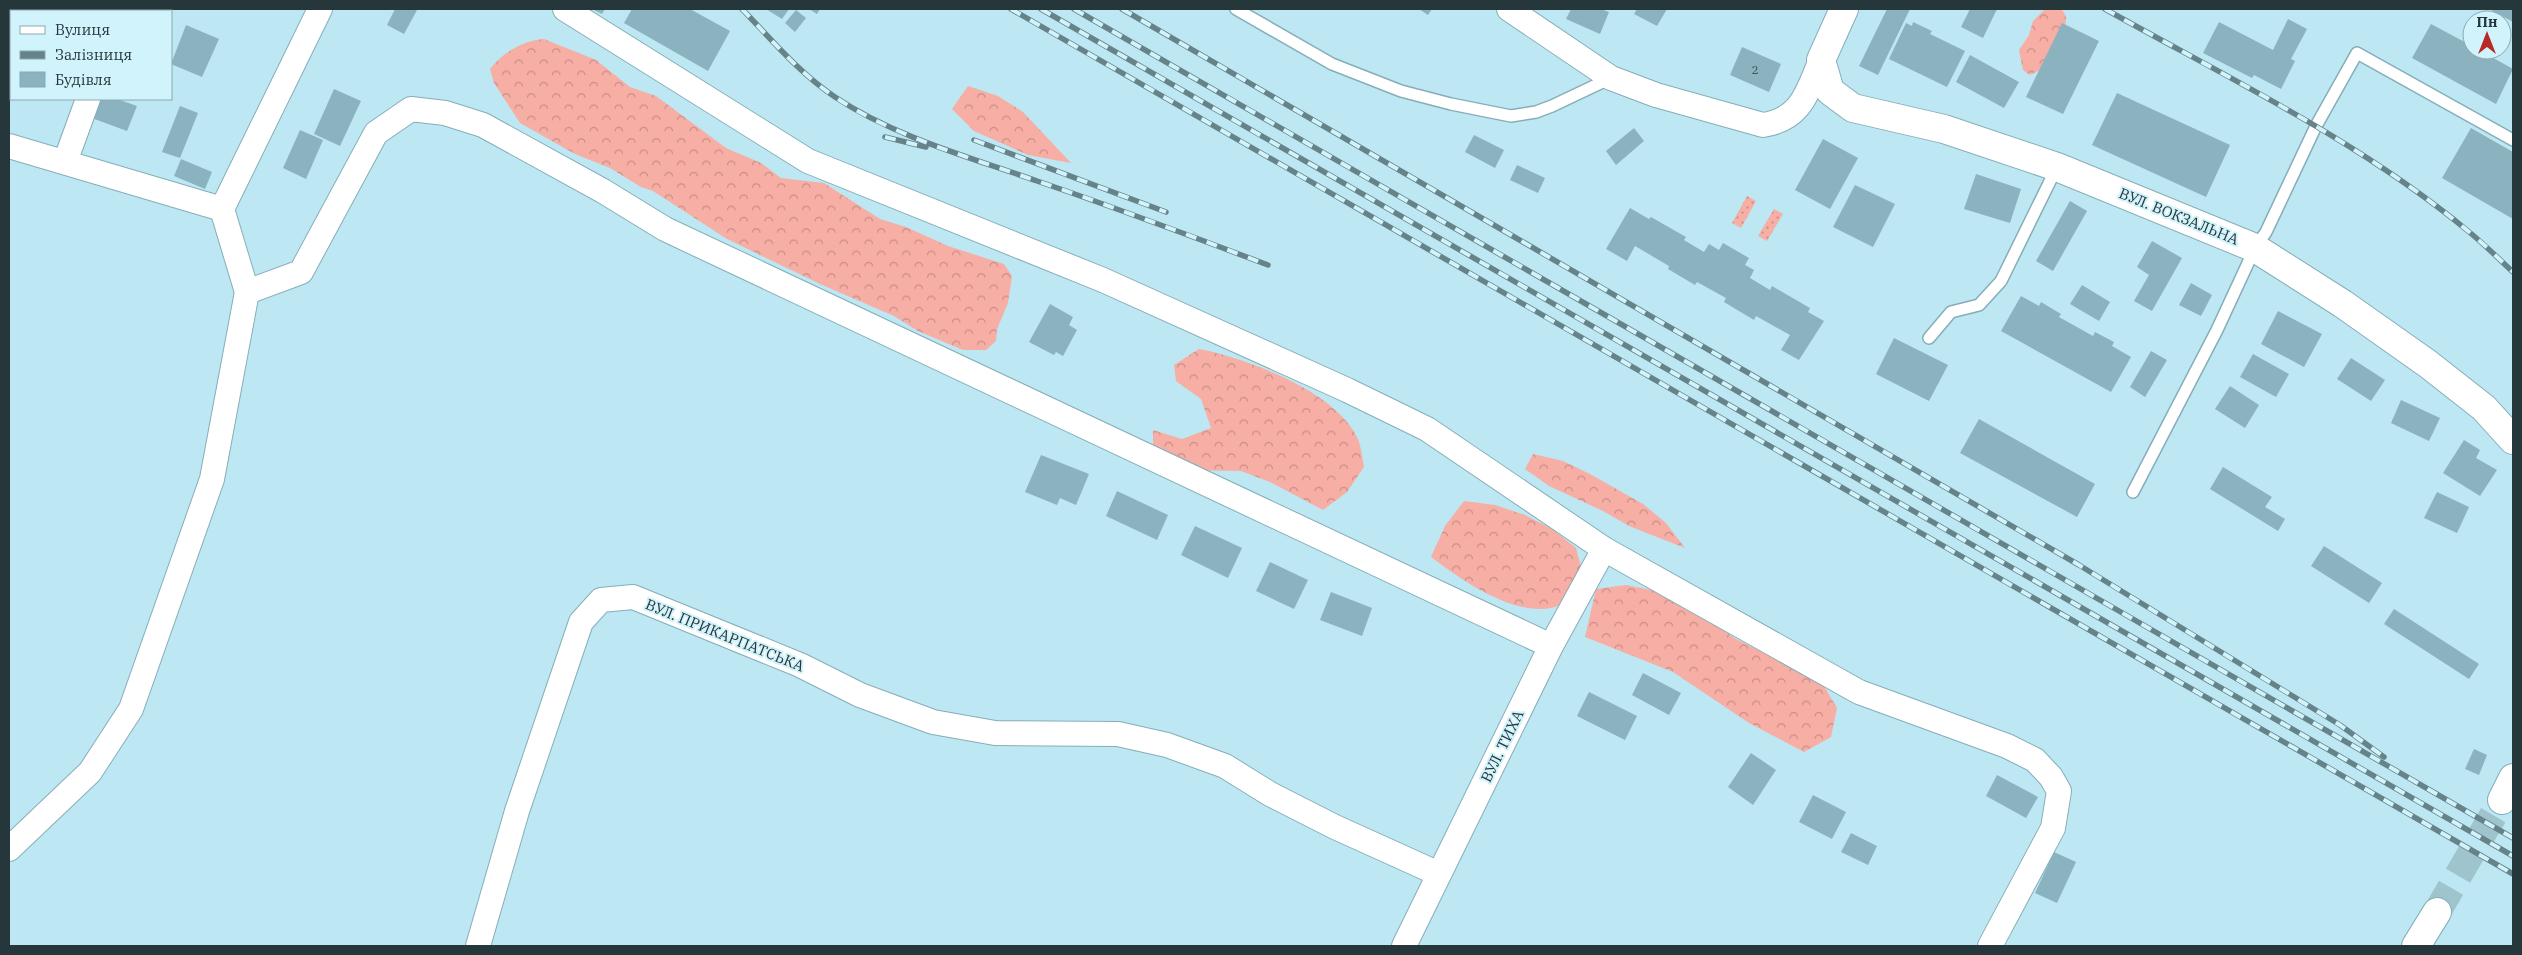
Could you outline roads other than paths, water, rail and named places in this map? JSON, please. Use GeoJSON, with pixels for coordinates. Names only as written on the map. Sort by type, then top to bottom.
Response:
{"type":"FeatureCollection","features":[{"type":"Feature","properties":{"kind":"street"},"geometry":{"type":"LineString","coordinates":[[9,849],[90,772],[131,709],[212,479],[247,292],[222,209],[320,9]]}},
{"type":"Feature","properties":{"kind":"street"},"geometry":{"type":"LineString","coordinates":[[565,9],[808,161],[1103,280],[1347,390],[1427,429],[1604,549],[1859,692],[2007,746],[2034,760],[2060,791],[2053,828],[1990,946]]}},
{"type":"Feature","properties":{"kind":"street"},"geometry":{"type":"LineString","coordinates":[[1509,9],[1611,78],[1656,94],[1763,125],[1780,123],[1793,114],[1803,102],[1844,9]]}},
{"type":"Feature","properties":{"kind":"street","name":"ВУЛ. ВОКЗАЛЬНА"},"geometry":{"type":"LineString","coordinates":[[1821,60],[1830,91],[1853,108],[1944,129],[2057,167],[2255,248],[2344,304],[2428,364],[2484,408],[2513,440]]}},
{"type":"Feature","properties":{"kind":"street"},"geometry":{"type":"LineString","coordinates":[[65,162],[88,100]]}},
{"type":"Feature","properties":{"kind":"street"},"geometry":{"type":"LineString","coordinates":[[247,292],[301,272],[376,133],[412,109],[445,113],[484,125],[603,191],[665,229],[1551,646]]}},
{"type":"Feature","properties":{"kind":"street"},"geometry":{"type":"LineString","coordinates":[[9,146],[222,209]]}},
{"type":"Feature","properties":{"kind":"street","name":"ВУЛ. ТИХА"},"geometry":{"type":"LineString","coordinates":[[1404,946],[1551,646],[1604,549]]}},
{"type":"Feature","properties":{"kind":"street","name":"ВУЛ. ПРИКАРПАТСЬКА"},"geometry":{"type":"LineString","coordinates":[[478,946],[517,810],[581,622],[601,600],[633,597],[800,665],[860,695],[933,722],[994,733],[1118,734],[1167,746],[1225,766],[1270,794],[1335,827],[1439,874]]}},
{"type":"Feature","properties":{"kind":"street"},"geometry":{"type":"LineString","coordinates":[[2420,945],[2437,912]]}},
{"type":"Feature","properties":{"kind":"lane"},"geometry":{"type":"LineString","coordinates":[[1236,9],[1332,64],[1401,91],[1511,116],[1536,112],[1611,78]]}},
{"type":"Feature","properties":{"kind":"lane"},"geometry":{"type":"LineString","coordinates":[[2133,492],[2217,330],[2255,248],[2266,232],[2316,126],[2357,53],[2513,140]]}},
{"type":"Feature","properties":{"kind":"lane"},"geometry":{"type":"LineString","coordinates":[[1929,338],[1951,312],[1979,305],[2000,280],[2057,167]]}},
{"type":"Feature","properties":{"kind":"tunnel"},"geometry":{"type":"LineString","coordinates":[[2437,912],[2502,800]]}},
{"type":"Feature","properties":{"kind":"railway"},"geometry":{"type":"LineString","coordinates":[[742,9],[786,56],[822,88],[882,124],[933,145],[1124,211],[1268,265]]}},
{"type":"Feature","properties":{"kind":"railway"},"geometry":{"type":"LineString","coordinates":[[1011,9],[2513,874]]}},
{"type":"Feature","properties":{"kind":"railway"},"geometry":{"type":"LineString","coordinates":[[1041,9],[2513,856]]}},
{"type":"Feature","properties":{"kind":"railway"},"geometry":{"type":"LineString","coordinates":[[1074,9],[2513,838]]}},
{"type":"Feature","properties":{"kind":"railway"},"geometry":{"type":"LineString","coordinates":[[1122,9],[2079,565],[2340,725],[2384,757]]}},
{"type":"Feature","properties":{"kind":"railway"},"geometry":{"type":"LineString","coordinates":[[2105,9],[2292,112],[2383,168],[2426,198],[2468,231],[2513,272]]}},
{"type":"Feature","properties":{"kind":"railway"},"geometry":{"type":"LineString","coordinates":[[885,137],[926,147]]}},
{"type":"Feature","properties":{"kind":"railway"},"geometry":{"type":"LineString","coordinates":[[974,140],[1166,212]]}}]}
